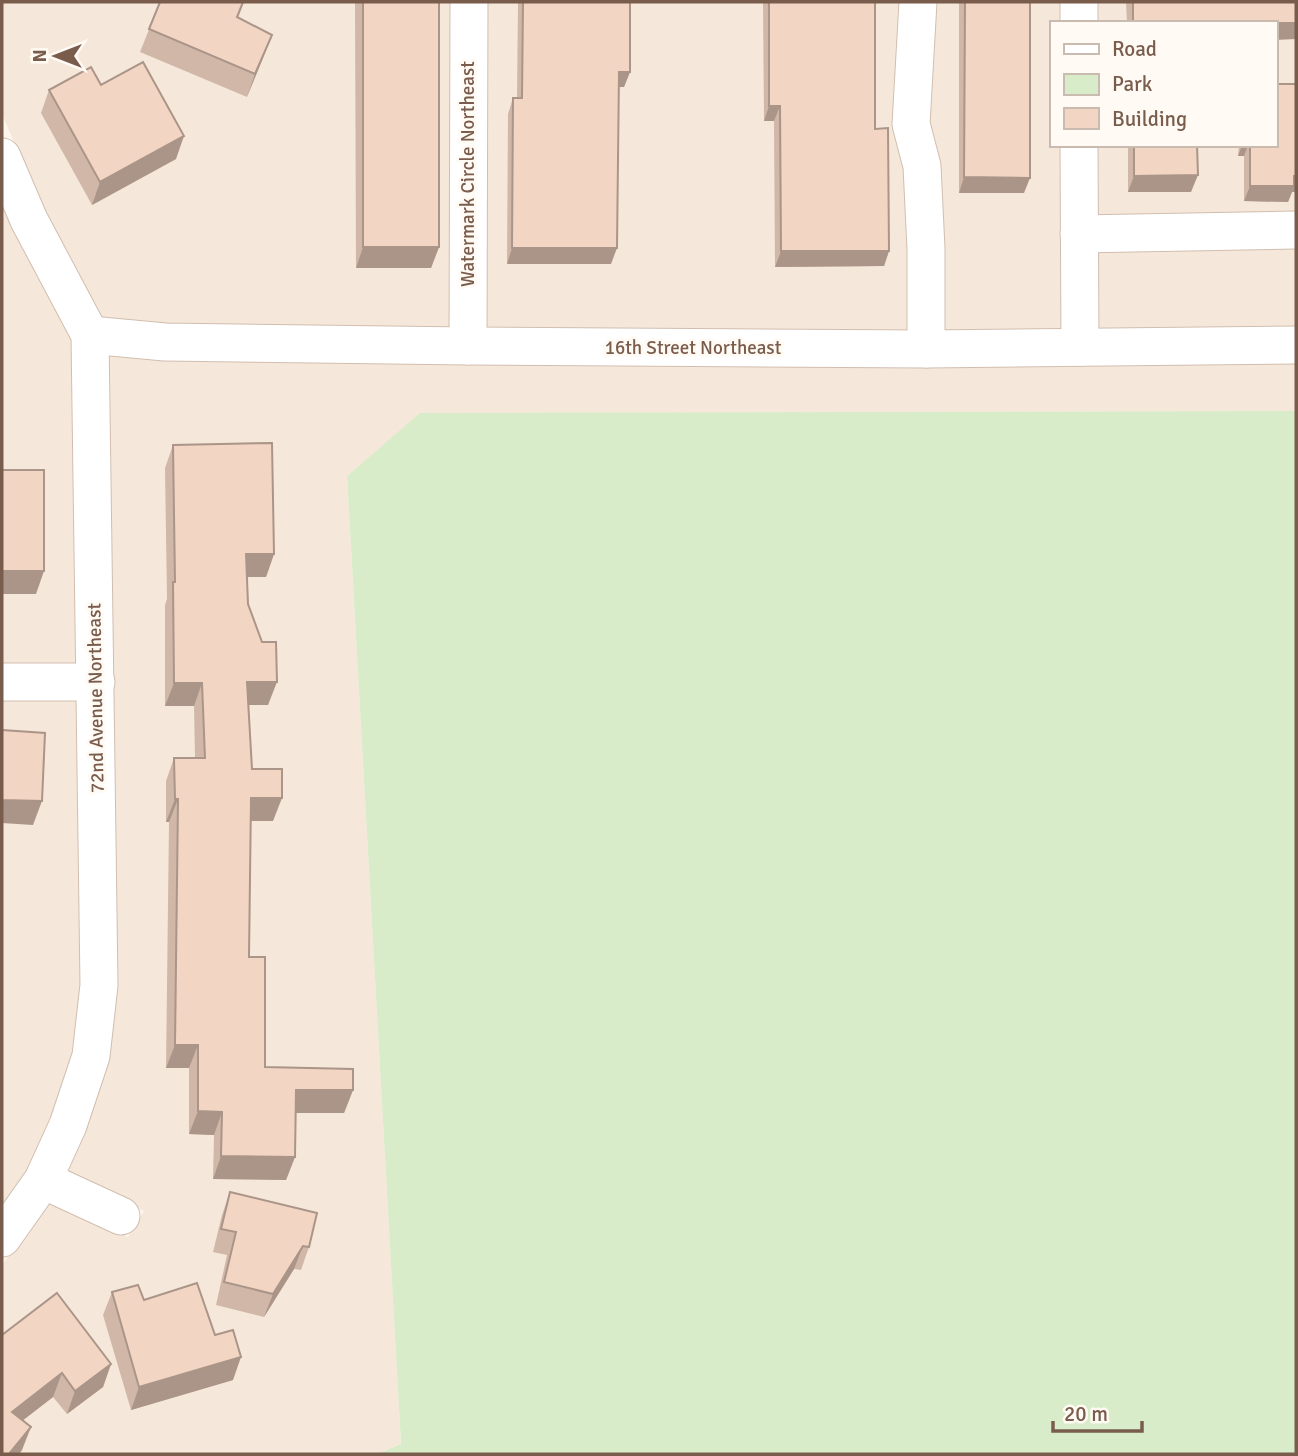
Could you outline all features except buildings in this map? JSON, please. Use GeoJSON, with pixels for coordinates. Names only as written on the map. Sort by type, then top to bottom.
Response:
{"type":"FeatureCollection","features":[{"type":"Feature","properties":{"kind":"street","name":"Watermark Circle Northeast"},"geometry":{"type":"LineString","coordinates":[[468,2],[468,346]]}},
{"type":"Feature","properties":{"kind":"street"},"geometry":{"type":"LineString","coordinates":[[918,2],[911,124],[922,166],[926,249],[926,349]]}},
{"type":"Feature","properties":{"kind":"street"},"geometry":{"type":"LineString","coordinates":[[1079,2],[1079,21]]}},
{"type":"Feature","properties":{"kind":"street"},"geometry":{"type":"LineString","coordinates":[[1079,147],[1080,347]]}},
{"type":"Feature","properties":{"kind":"street","name":"72nd Avenue Northeast"},"geometry":{"type":"LineString","coordinates":[[2,157],[29,220],[90,335],[99,985],[91,1056],[68,1125],[43,1180],[2,1238]]}},
{"type":"Feature","properties":{"kind":"street"},"geometry":{"type":"LineString","coordinates":[[1079,234],[1296,230]]}},
{"type":"Feature","properties":{"kind":"street","name":"16th Street Northeast"},"geometry":{"type":"LineString","coordinates":[[90,335],[165,342],[468,346],[926,349],[1296,345]]}},
{"type":"Feature","properties":{"kind":"street"},"geometry":{"type":"LineString","coordinates":[[2,682],[96,682]]}},
{"type":"Feature","properties":{"kind":"street"},"geometry":{"type":"LineString","coordinates":[[43,1180],[121,1216]]}},
{"type":"Feature","properties":{"kind":"shaded area"},"geometry":{"type":"Polygon","coordinates":[[[2,2],[451,2],[451,330],[166,327],[101,321],[45,214],[2,114],[2,2]]]}},
{"type":"Feature","properties":{"kind":"shaded area"},"geometry":{"type":"Polygon","coordinates":[[[486,2],[900,2],[905,200],[909,249],[909,333],[486,330],[486,2]]]}},
{"type":"Feature","properties":{"kind":"shaded area"},"geometry":{"type":"Polygon","coordinates":[[[935,2],[1062,2],[1062,21],[1050,21],[1050,147],[1062,147],[1062,331],[943,333],[929,123],[935,2]]]}},
{"type":"Feature","properties":{"kind":"shaded area"},"geometry":{"type":"Polygon","coordinates":[[[1096,2],[1296,2],[1296,215],[1096,218],[1096,147],[1277,147],[1277,21],[1096,21],[1096,2]]]}},
{"type":"Feature","properties":{"kind":"shaded area"},"geometry":{"type":"Polygon","coordinates":[[[2,200],[72,338],[79,667],[2,666],[2,200]]]}},
{"type":"Feature","properties":{"kind":"shaded area"},"geometry":{"type":"Polygon","coordinates":[[[1296,246],[1296,330],[1097,331],[1097,249],[1296,246]]]}},
{"type":"Feature","properties":{"kind":"shaded area"},"geometry":{"type":"Polygon","coordinates":[[[107,352],[1296,361],[1296,411],[420,414],[347,476],[401,1444],[377,1454],[2,1454],[2,1265],[49,1200],[128,1237],[144,1211],[65,1172],[117,985],[107,352]]]}},
{"type":"Feature","properties":{"kind":"shaded area"},"geometry":{"type":"Polygon","coordinates":[[[2,697],[79,698],[82,984],[74,1053],[51,1120],[28,1173],[2,1209],[2,697]]]}},
{"type":"Feature","properties":{"kind":"green space"},"geometry":{"type":"Polygon","coordinates":[[[1296,411],[1296,1454],[377,1454],[401,1444],[347,476],[420,413],[1296,411]]]}}]}
